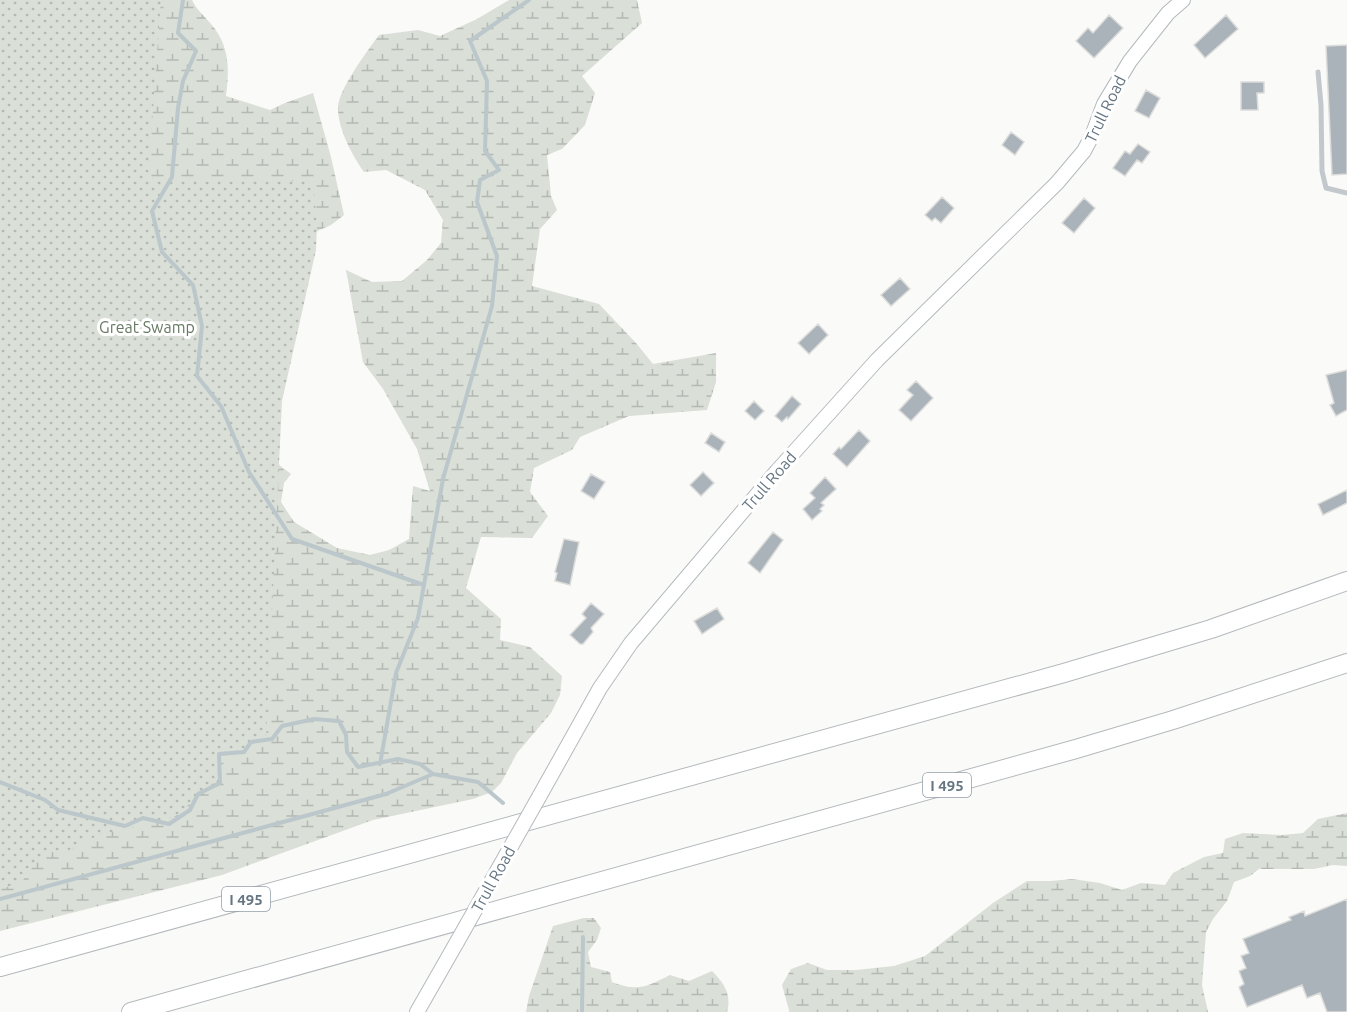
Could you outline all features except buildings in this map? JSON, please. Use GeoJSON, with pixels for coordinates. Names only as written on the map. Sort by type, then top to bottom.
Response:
{"type":"FeatureCollection","features":[{"type":"Feature","properties":{"kind":"highway"},"geometry":{"type":"LineString","coordinates":[[1211,629],[1347,571]]}},
{"type":"Feature","properties":{"kind":"highway","name":"I 495"},"geometry":{"type":"LineString","coordinates":[[0,967],[988,695],[1211,629],[1347,581]]}},
{"type":"Feature","properties":{"kind":"highway","name":"I 495"},"geometry":{"type":"LineString","coordinates":[[131,1012],[1076,749],[1347,663]]}},
{"type":"Feature","properties":{"kind":"street","name":"Trull Road"},"geometry":{"type":"LineString","coordinates":[[417,1012],[600,688],[631,643],[777,471],[877,360],[1057,183],[1084,151],[1104,104],[1130,61],[1168,13],[1184,0]]}},
{"type":"Feature","properties":{"kind":"lane"},"geometry":{"type":"LineString","coordinates":[[1318,72],[1322,171],[1326,188],[1347,193]]}},
{"type":"Feature","properties":{"kind":"green space"},"geometry":{"type":"Polygon","coordinates":[[[0,0],[192,0],[215,29],[226,53],[228,70],[226,96],[270,110],[313,93],[344,215],[331,225],[313,233],[261,451],[291,474],[284,483],[281,502],[294,522],[337,548],[370,555],[389,550],[409,539],[413,486],[430,491],[417,449],[383,389],[363,362],[346,270],[372,282],[402,281],[427,260],[441,243],[443,220],[425,190],[386,170],[364,172],[350,150],[340,124],[338,108],[343,91],[354,70],[379,35],[418,30],[440,36],[477,19],[509,0],[637,0],[642,23],[582,76],[595,93],[585,125],[562,149],[547,155],[551,196],[557,210],[540,229],[532,286],[599,304],[653,364],[716,353],[716,382],[707,410],[629,416],[580,437],[572,450],[534,468],[530,492],[548,516],[532,538],[481,537],[466,588],[501,619],[500,640],[530,647],[562,676],[560,695],[551,713],[517,753],[501,783],[492,792],[473,799],[373,820],[222,875],[0,931],[0,0]]]}},
{"type":"Feature","properties":{"kind":"green space","name":"Great Swamp"},"geometry":{"type":"Polygon","coordinates":[[[0,0],[161,0],[148,178],[313,181],[317,225],[316,250],[282,401],[266,737],[221,757],[220,774],[217,781],[205,788],[171,818],[156,821],[145,820],[131,828],[101,834],[65,852],[45,855],[32,867],[21,883],[0,889],[0,0]]]}},
{"type":"Feature","properties":{"kind":"green space"},"geometry":{"type":"Polygon","coordinates":[[[1347,813],[1347,866],[1333,865],[1314,869],[1259,869],[1250,876],[1234,882],[1227,901],[1206,932],[1202,985],[1208,1012],[789,1012],[782,985],[791,969],[808,963],[827,970],[856,970],[894,966],[925,956],[993,903],[1027,881],[1072,879],[1100,883],[1122,890],[1141,883],[1165,885],[1173,873],[1204,857],[1223,853],[1225,839],[1243,833],[1282,835],[1303,833],[1318,819],[1347,813]]]}},
{"type":"Feature","properties":{"kind":"green space"},"geometry":{"type":"Polygon","coordinates":[[[584,918],[594,918],[601,928],[597,940],[588,952],[591,967],[610,972],[612,982],[629,987],[642,987],[670,975],[689,981],[712,971],[728,995],[727,1012],[526,1012],[529,996],[553,926],[584,918]]]}},
{"type":"Feature","properties":{"kind":"waterway"},"geometry":{"type":"LineString","coordinates":[[183,0],[178,33],[196,51],[183,81],[178,108],[172,177],[152,211],[162,252],[193,285],[202,326],[197,376],[221,406],[249,472],[292,539],[424,585]]}},
{"type":"Feature","properties":{"kind":"waterway"},"geometry":{"type":"LineString","coordinates":[[380,764],[396,673],[418,618],[443,479],[492,306],[497,256],[477,202],[480,180],[499,170],[485,151],[487,81],[470,41],[529,0]]}},
{"type":"Feature","properties":{"kind":"waterway"},"geometry":{"type":"LineString","coordinates":[[0,782],[45,800],[58,810],[125,826],[143,818],[169,824],[190,810],[198,794],[220,783],[219,754],[244,752],[251,742],[272,739],[282,726],[314,719],[339,721],[346,735],[347,752],[358,767],[398,759],[420,764],[433,774],[478,782],[503,803]]}},
{"type":"Feature","properties":{"kind":"waterway"},"geometry":{"type":"LineString","coordinates":[[0,899],[386,794],[433,774]]}},
{"type":"Feature","properties":{"kind":"waterway"},"geometry":{"type":"LineString","coordinates":[[582,1012],[583,937]]}}]}
